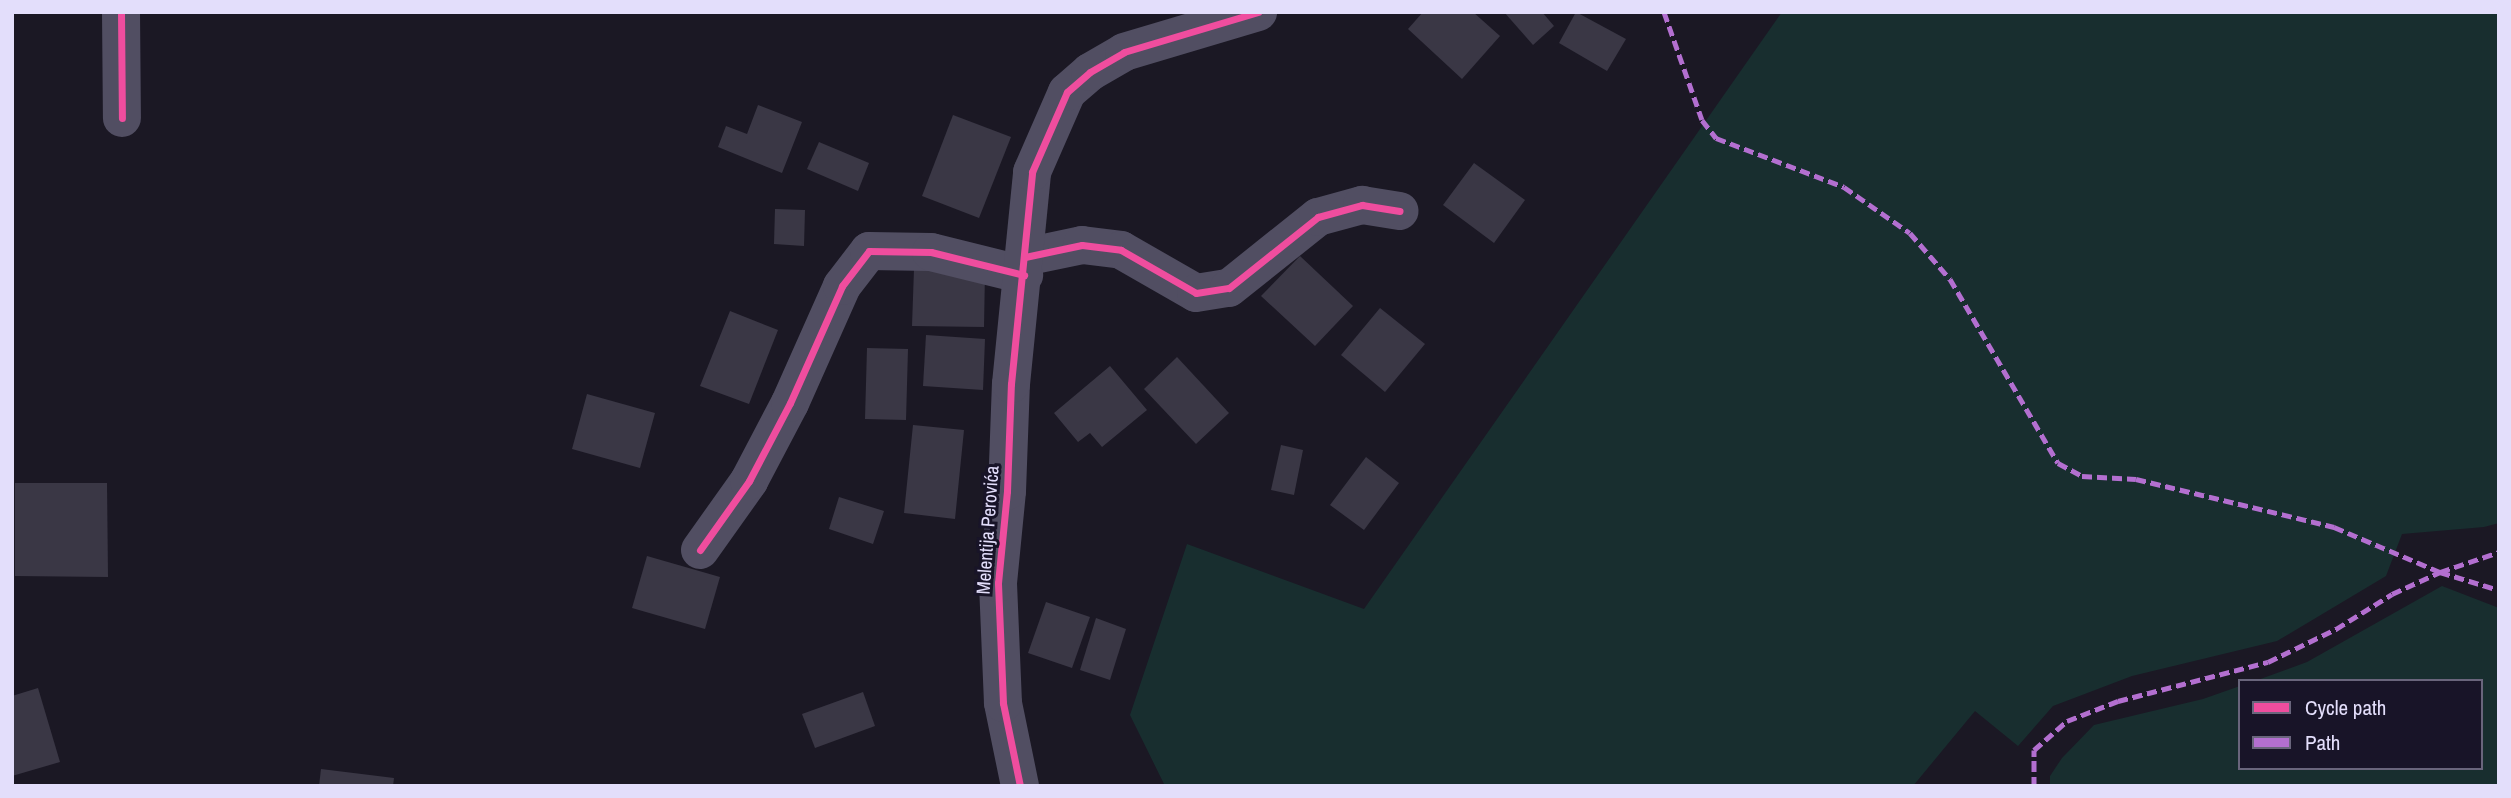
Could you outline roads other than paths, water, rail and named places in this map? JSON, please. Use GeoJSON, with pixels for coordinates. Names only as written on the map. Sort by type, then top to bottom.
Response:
{"type":"FeatureCollection","features":[{"type":"Feature","properties":{"kind":"street"},"geometry":{"type":"LineString","coordinates":[[121,12],[122,118]]}},
{"type":"Feature","properties":{"kind":"street","name":"Melentija Perovića"},"geometry":{"type":"LineString","coordinates":[[1020,786],[1003,703],[998,583],[1007,491],[1011,384],[1025,266],[1032,172],[1067,92],[1090,72],[1124,52],[1258,12]]}},
{"type":"Feature","properties":{"kind":"street"},"geometry":{"type":"LineString","coordinates":[[700,551],[749,481],[790,403],[842,286],[869,251],[930,252],[1025,266],[1082,245],[1121,250],[1196,293],[1229,288],[1318,217],[1362,205],[1400,211]]}}]}
